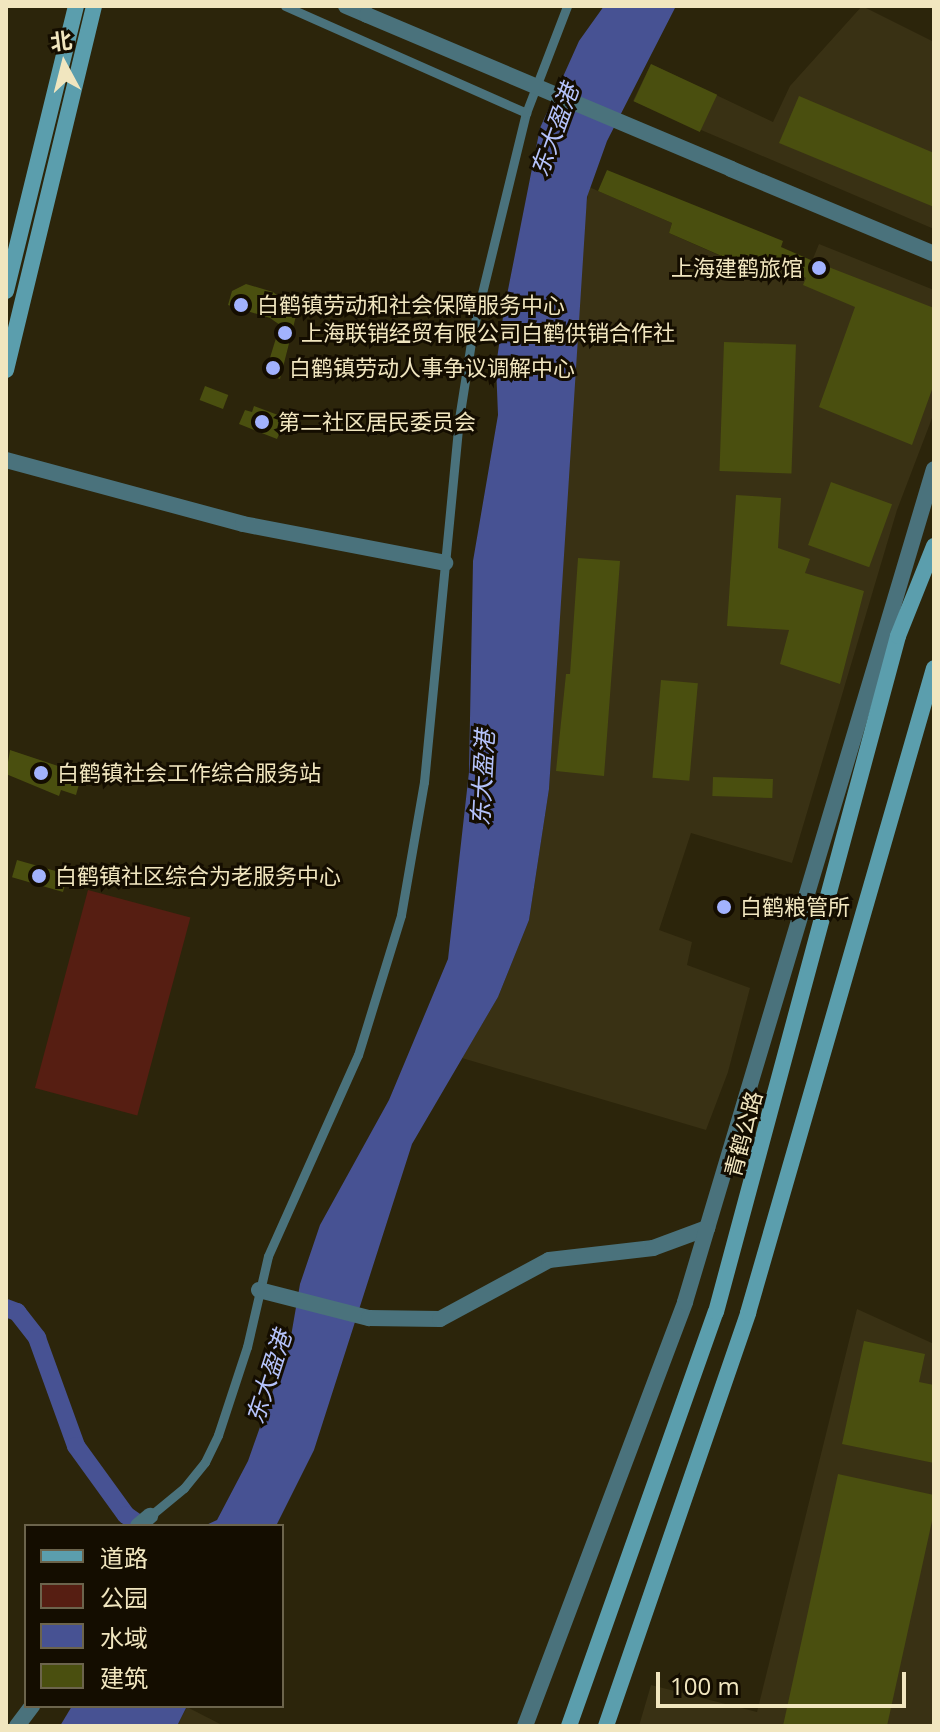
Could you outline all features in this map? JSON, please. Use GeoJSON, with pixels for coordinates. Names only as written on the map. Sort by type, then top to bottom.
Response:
{"type":"FeatureCollection","features":[{"type":"Feature","properties":{"kind":"main road"},"geometry":{"type":"LineString","coordinates":[[6,291],[76,6]]}},
{"type":"Feature","properties":{"kind":"main road"},"geometry":{"type":"LineString","coordinates":[[6,370],[94,6]]}},
{"type":"Feature","properties":{"kind":"main road","name":"青鹤公路"},"geometry":{"type":"LineString","coordinates":[[569,1726],[716,1312],[898,636],[934,546]]}},
{"type":"Feature","properties":{"kind":"main road"},"geometry":{"type":"LineString","coordinates":[[606,1726],[748,1313],[934,668]]}},
{"type":"Feature","properties":{"kind":"street"},"geometry":{"type":"LineString","coordinates":[[346,6],[934,254]]}},
{"type":"Feature","properties":{"kind":"street"},"geometry":{"type":"LineString","coordinates":[[6,460],[243,524],[445,563]]}},
{"type":"Feature","properties":{"kind":"street"},"geometry":{"type":"LineString","coordinates":[[525,1726],[685,1302],[934,469]]}},
{"type":"Feature","properties":{"kind":"street"},"geometry":{"type":"LineString","coordinates":[[259,1290],[369,1318],[440,1319],[549,1260],[653,1248],[707,1228]]}},
{"type":"Feature","properties":{"kind":"street"},"geometry":{"type":"LineString","coordinates":[[17,1726],[30,1708]]}},
{"type":"Feature","properties":{"kind":"lane"},"geometry":{"type":"LineString","coordinates":[[285,6],[526,113]]}},
{"type":"Feature","properties":{"kind":"lane"},"geometry":{"type":"LineString","coordinates":[[144,1521],[184,1488],[211,1449],[232,1397],[259,1290],[290,1203],[358,1055],[401,915],[424,782],[459,419],[473,330],[526,113],[567,6]]}},
{"type":"Feature","properties":{"kind":"shaded area"},"geometry":{"type":"Polygon","coordinates":[[[862,6],[934,42],[934,229],[633,101],[651,64],[773,122],[790,86],[862,6]]]}},
{"type":"Feature","properties":{"kind":"shaded area"},"geometry":{"type":"Polygon","coordinates":[[[589,187],[672,223],[669,233],[739,264],[744,254],[805,278],[819,244],[934,290],[934,413],[897,510],[792,863],[691,833],[659,930],[692,942],[687,965],[750,988],[728,1072],[706,1130],[462,1058],[498,997],[529,920],[549,789],[582,234],[589,187]]]}},
{"type":"Feature","properties":{"kind":"shaded area"},"geometry":{"type":"Polygon","coordinates":[[[857,1309],[934,1344],[934,1726],[639,1726],[651,1685],[757,1712],[857,1309]]]}},
{"type":"Feature","properties":{"kind":"shaded area"},"geometry":{"type":"Polygon","coordinates":[[[189,1708],[224,1726],[177,1726],[189,1708]]]}},
{"type":"Feature","properties":{"kind":"green space"},"geometry":{"type":"Polygon","coordinates":[[[88,890],[190,917],[137,1115],[35,1088],[88,890]]]}},
{"type":"Feature","properties":{"kind":"water","name":"东大盈港"},"geometry":{"type":"Polygon","coordinates":[[[604,6],[676,6],[607,141],[587,197],[549,789],[529,920],[498,997],[412,1144],[314,1450],[277,1524],[208,1524],[217,1520],[248,1461],[290,1342],[300,1284],[320,1225],[389,1100],[448,959],[469,772],[473,561],[498,415],[496,366],[540,128],[579,41],[604,6]]]}},
{"type":"Feature","properties":{"kind":"water"},"geometry":{"type":"Polygon","coordinates":[[[71,1708],[186,1708],[177,1726],[60,1726],[71,1708]]]}},
{"type":"Feature","properties":{"kind":"building"},"geometry":{"type":"Polygon","coordinates":[[[651,64],[717,95],[700,132],[634,101],[651,64]]]}},
{"type":"Feature","properties":{"kind":"building"},"geometry":{"type":"Polygon","coordinates":[[[799,96],[934,153],[934,207],[779,143],[799,96]]]}},
{"type":"Feature","properties":{"kind":"building"},"geometry":{"type":"Polygon","coordinates":[[[607,170],[783,241],[781,247],[813,261],[934,308],[934,384],[912,445],[819,407],[855,307],[803,285],[806,278],[744,254],[740,264],[669,233],[672,223],[598,191],[607,170]]]}},
{"type":"Feature","properties":{"kind":"building"},"geometry":{"type":"Polygon","coordinates":[[[246,284],[273,292],[282,299],[281,303],[298,308],[280,379],[265,374],[280,325],[270,318],[228,305],[232,291],[246,284]]]}},
{"type":"Feature","properties":{"kind":"building"},"geometry":{"type":"Polygon","coordinates":[[[724,342],[796,345],[791,473],[719,471],[724,342]]]}},
{"type":"Feature","properties":{"kind":"building"},"geometry":{"type":"Polygon","coordinates":[[[205,386],[228,395],[223,409],[200,400],[205,386]]]}},
{"type":"Feature","properties":{"kind":"building","name":"第二社区居民委员会"},"geometry":{"type":"Polygon","coordinates":[[[254,406],[286,418],[277,439],[239,424],[245,410],[252,412],[254,406]]]}},
{"type":"Feature","properties":{"kind":"building"},"geometry":{"type":"Polygon","coordinates":[[[831,482],[892,504],[869,567],[808,545],[831,482]]]}},
{"type":"Feature","properties":{"kind":"building"},"geometry":{"type":"Polygon","coordinates":[[[736,495],[781,498],[778,548],[810,559],[805,573],[864,591],[840,684],[780,664],[789,630],[727,626],[736,495]]]}},
{"type":"Feature","properties":{"kind":"building"},"geometry":{"type":"Polygon","coordinates":[[[578,558],[620,561],[604,776],[556,771],[566,674],[570,674],[578,558]]]}},
{"type":"Feature","properties":{"kind":"building"},"geometry":{"type":"Polygon","coordinates":[[[661,680],[698,683],[689,781],[652,778],[661,680]]]}},
{"type":"Feature","properties":{"kind":"building","name":"白鹤镇社会工作综合服务站"},"geometry":{"type":"Polygon","coordinates":[[[10,750],[76,772],[75,775],[81,777],[76,795],[61,790],[59,796],[6,774],[10,750]]]}},
{"type":"Feature","properties":{"kind":"building"},"geometry":{"type":"Polygon","coordinates":[[[713,777],[773,779],[772,798],[712,796],[713,777]]]}},
{"type":"Feature","properties":{"kind":"building","name":"白鹤镇社区综合为老服务中心"},"geometry":{"type":"Polygon","coordinates":[[[17,860],[68,875],[63,892],[12,877],[17,860]]]}},
{"type":"Feature","properties":{"kind":"building"},"geometry":{"type":"Polygon","coordinates":[[[864,1341],[925,1354],[919,1382],[934,1385],[934,1463],[842,1444],[864,1341]]]}},
{"type":"Feature","properties":{"kind":"building"},"geometry":{"type":"Polygon","coordinates":[[[838,1474],[934,1495],[934,1512],[887,1726],[783,1726],[838,1474]]]}},
{"type":"Feature","properties":{"kind":"waterway"},"geometry":{"type":"LineString","coordinates":[[6,1308],[17,1312],[37,1338],[76,1446],[126,1515],[139,1524]]}},
{"type":"Feature","properties":{"kind":"place","name":"上海建鹤旅馆"},"geometry":{"type":"Point","coordinates":[819,268]}},
{"type":"Feature","properties":{"kind":"place","name":"白鹤镇劳动和社会保障服务中心"},"geometry":{"type":"Point","coordinates":[241,305]}},
{"type":"Feature","properties":{"kind":"place","name":"上海联销经贸有限公司白鹤供销合作社"},"geometry":{"type":"Point","coordinates":[285,333]}},
{"type":"Feature","properties":{"kind":"place","name":"白鹤镇劳动人事争议调解中心"},"geometry":{"type":"Point","coordinates":[273,368]}},
{"type":"Feature","properties":{"kind":"place","name":"第二社区居民委员会"},"geometry":{"type":"Point","coordinates":[262,422]}},
{"type":"Feature","properties":{"kind":"place","name":"白鹤镇社会工作综合服务站"},"geometry":{"type":"Point","coordinates":[41,773]}},
{"type":"Feature","properties":{"kind":"place","name":"白鹤镇社区综合为老服务中心"},"geometry":{"type":"Point","coordinates":[39,876]}},
{"type":"Feature","properties":{"kind":"place","name":"白鹤粮管所"},"geometry":{"type":"Point","coordinates":[724,907]}}]}
